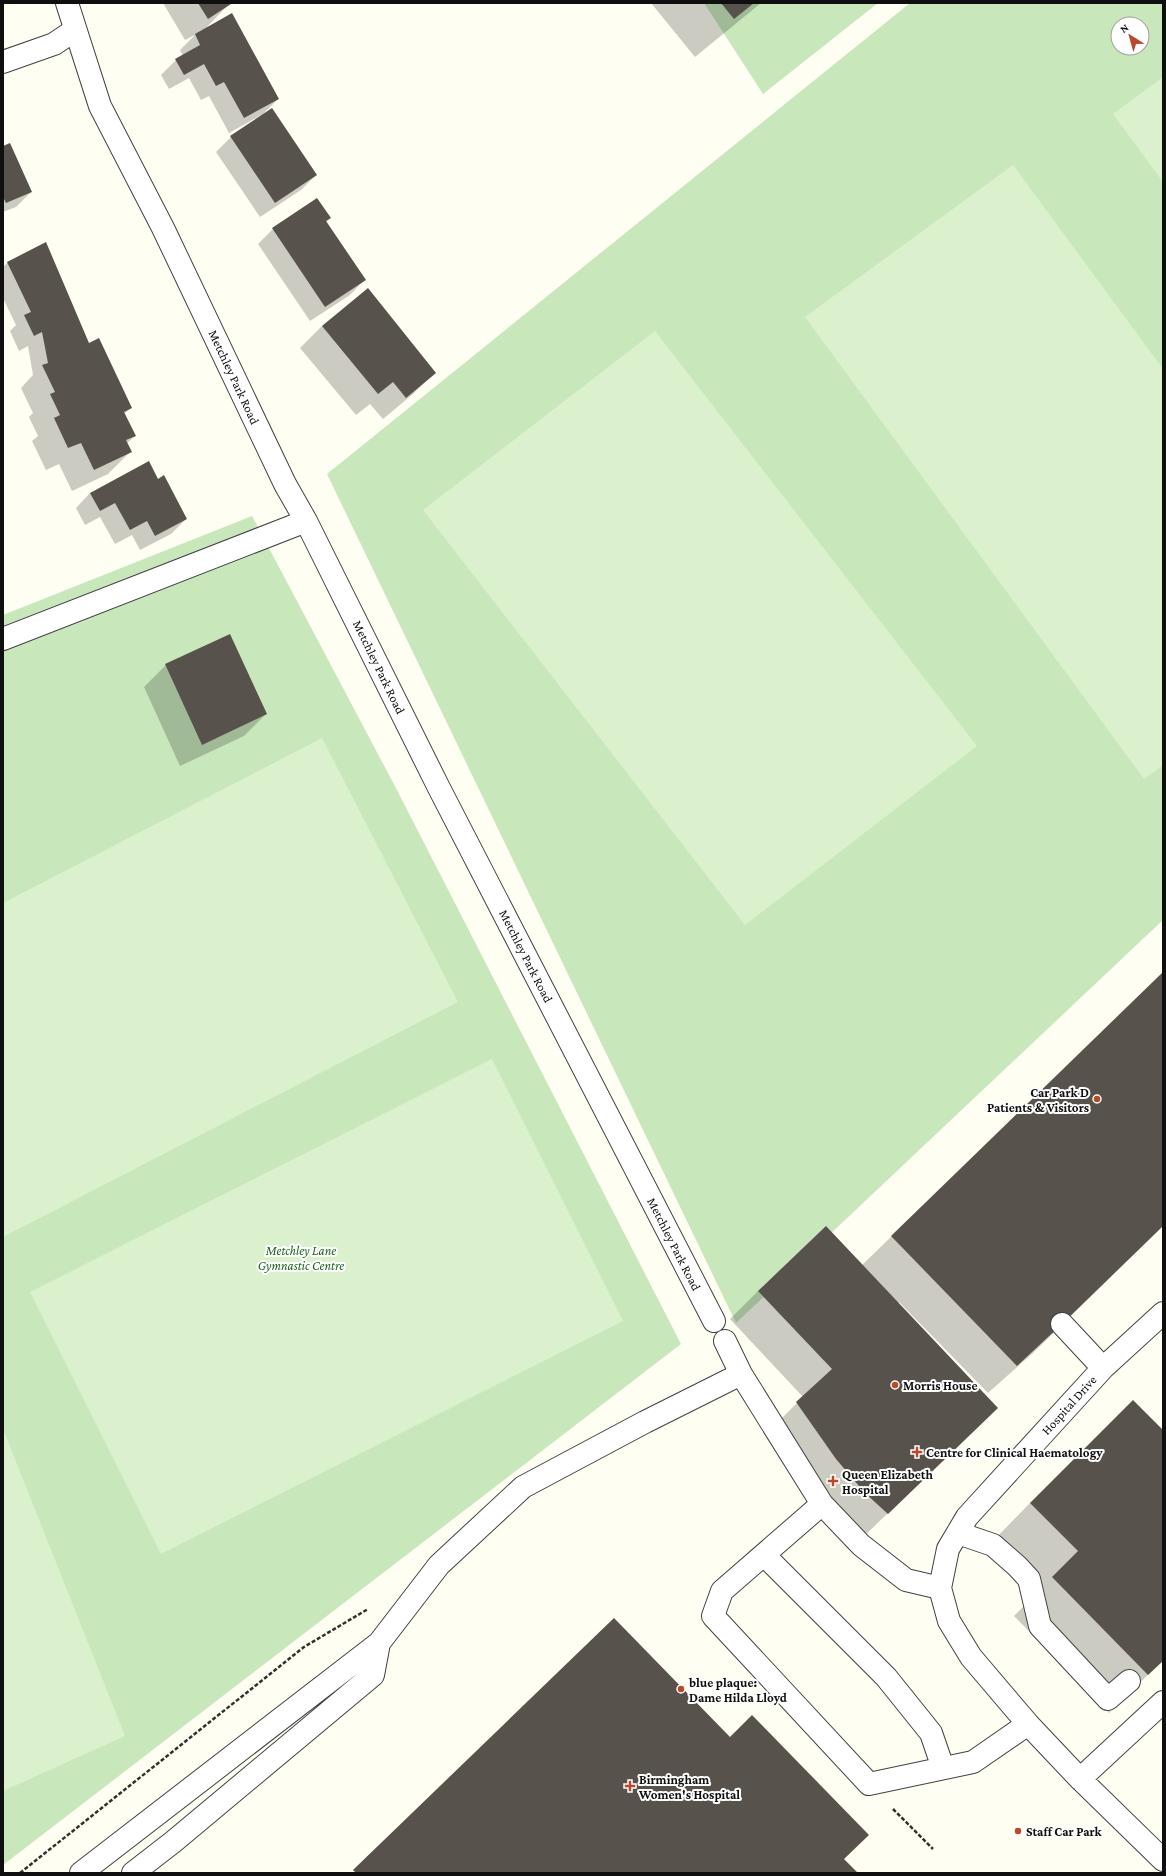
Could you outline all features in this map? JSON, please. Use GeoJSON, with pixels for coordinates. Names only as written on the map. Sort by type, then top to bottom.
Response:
{"type":"FeatureCollection","features":[{"type":"Feature","properties":{"kind":"street","name":"Metchley Park Road"},"geometry":{"type":"LineString","coordinates":[[67,3],[100,106],[163,228],[285,484],[306,521],[439,788],[714,1321]]}},
{"type":"Feature","properties":{"kind":"street"},"geometry":{"type":"LineString","coordinates":[[3,62],[54,44],[75,30]]}},
{"type":"Feature","properties":{"kind":"street"},"geometry":{"type":"LineString","coordinates":[[3,639],[306,521]]}},
{"type":"Feature","properties":{"kind":"street","name":"Hospital Drive"},"geometry":{"type":"LineString","coordinates":[[940,1588],[948,1549],[968,1517],[1103,1368],[1163,1313]]}},
{"type":"Feature","properties":{"kind":"street"},"geometry":{"type":"LineString","coordinates":[[1062,1324],[1103,1368]]}},
{"type":"Feature","properties":{"kind":"street"},"geometry":{"type":"LineString","coordinates":[[725,1341],[742,1374],[822,1504],[861,1545],[906,1580],[940,1588],[949,1621],[971,1657],[1028,1724],[1080,1779],[1163,1860]]}},
{"type":"Feature","properties":{"kind":"street"},"geometry":{"type":"LineString","coordinates":[[81,1873],[379,1643],[439,1565],[522,1487],[645,1422],[742,1374]]}},
{"type":"Feature","properties":{"kind":"street"},"geometry":{"type":"LineString","coordinates":[[822,1504],[722,1591],[713,1616],[868,1784],[972,1762],[1028,1724]]}},
{"type":"Feature","properties":{"kind":"street"},"geometry":{"type":"LineString","coordinates":[[958,1533],[993,1545],[1017,1566],[1028,1579],[1040,1626],[1108,1699],[1129,1681]]}},
{"type":"Feature","properties":{"kind":"street"},"geometry":{"type":"LineString","coordinates":[[764,1555],[886,1677],[931,1733],[943,1768]]}},
{"type":"Feature","properties":{"kind":"street"},"geometry":{"type":"LineString","coordinates":[[133,1873],[373,1675],[379,1643]]}},
{"type":"Feature","properties":{"kind":"street"},"geometry":{"type":"LineString","coordinates":[[1080,1779],[1163,1702]]}},
{"type":"Feature","properties":{"kind":"path"},"geometry":{"type":"LineString","coordinates":[[20,1873],[304,1647],[372,1606]]}},
{"type":"Feature","properties":{"kind":"path"},"geometry":{"type":"LineString","coordinates":[[868,1784],[933,1849]]}},
{"type":"Feature","properties":{"kind":"green space"},"geometry":{"type":"Polygon","coordinates":[[[704,3],[878,3],[763,94],[704,3]]]}},
{"type":"Feature","properties":{"kind":"green space"},"geometry":{"type":"Polygon","coordinates":[[[910,3],[1163,3],[1163,920],[736,1323],[327,474],[910,3]]]}},
{"type":"Feature","properties":{"kind":"green space"},"geometry":{"type":"Polygon","coordinates":[[[1163,77],[1163,182],[1113,114],[1163,77]]]}},
{"type":"Feature","properties":{"kind":"green space"},"geometry":{"type":"Polygon","coordinates":[[[1013,165],[1163,369],[1163,765],[1144,779],[805,317],[1013,165]]]}},
{"type":"Feature","properties":{"kind":"green space"},"geometry":{"type":"Polygon","coordinates":[[[655,331],[977,746],[745,925],[423,510],[655,331]]]}},
{"type":"Feature","properties":{"kind":"green space","name":"Metchley Lane Gymnastic Centre"},"geometry":{"type":"Polygon","coordinates":[[[252,516],[398,792],[681,1344],[3,1865],[3,615],[252,516]]]}},
{"type":"Feature","properties":{"kind":"green space"},"geometry":{"type":"Polygon","coordinates":[[[322,738],[458,1002],[3,1237],[3,903],[322,738]]]}},
{"type":"Feature","properties":{"kind":"green space"},"geometry":{"type":"Polygon","coordinates":[[[492,1059],[623,1321],[161,1554],[30,1292],[492,1059]]]}},
{"type":"Feature","properties":{"kind":"green space"},"geometry":{"type":"Polygon","coordinates":[[[3,1429],[125,1736],[3,1791],[3,1429]]]}},
{"type":"Feature","properties":{"kind":"building"},"geometry":{"type":"Polygon","coordinates":[[[198,3],[231,3],[231,4],[208,19],[198,3]]]}},
{"type":"Feature","properties":{"kind":"building"},"geometry":{"type":"Polygon","coordinates":[[[721,3],[754,3],[734,19],[721,3]]]}},
{"type":"Feature","properties":{"kind":"building"},"geometry":{"type":"Polygon","coordinates":[[[232,13],[279,99],[244,118],[224,82],[216,86],[204,64],[184,75],[175,59],[200,45],[195,34],[232,13]]]}},
{"type":"Feature","properties":{"kind":"building"},"geometry":{"type":"Polygon","coordinates":[[[272,108],[317,175],[275,203],[230,136],[272,108]]]}},
{"type":"Feature","properties":{"kind":"building"},"geometry":{"type":"Polygon","coordinates":[[[10,143],[32,192],[6,203],[3,197],[3,146],[10,143]]]}},
{"type":"Feature","properties":{"kind":"building"},"geometry":{"type":"Polygon","coordinates":[[[317,198],[331,218],[326,221],[366,280],[325,307],[272,228],[317,198]]]}},
{"type":"Feature","properties":{"kind":"building"},"geometry":{"type":"Polygon","coordinates":[[[46,242],[89,343],[99,338],[132,408],[124,412],[136,436],[126,440],[132,452],[94,470],[81,443],[68,448],[54,418],[60,415],[50,394],[55,392],[42,365],[48,363],[42,332],[34,336],[24,315],[31,312],[7,262],[46,242]]]}},
{"type":"Feature","properties":{"kind":"building"},"geometry":{"type":"Polygon","coordinates":[[[368,288],[436,373],[406,398],[393,382],[378,394],[322,326],[368,288]]]}},
{"type":"Feature","properties":{"kind":"building"},"geometry":{"type":"Polygon","coordinates":[[[149,461],[158,479],[164,475],[187,519],[155,536],[147,521],[130,530],[115,503],[100,511],[90,493],[149,461]]]}},
{"type":"Feature","properties":{"kind":"building"},"geometry":{"type":"Polygon","coordinates":[[[230,634],[267,714],[202,745],[165,664],[230,634]]]}},
{"type":"Feature","properties":{"kind":"building","name":"Car Park D Patients & Visitors"},"geometry":{"type":"Polygon","coordinates":[[[1163,972],[1163,1226],[1017,1366],[891,1236],[1163,972]]]}},
{"type":"Feature","properties":{"kind":"building","name":"Morris House"},"geometry":{"type":"Polygon","coordinates":[[[826,1226],[998,1408],[888,1514],[865,1493],[836,1459],[796,1402],[832,1369],[758,1291],[826,1226]]]}},
{"type":"Feature","properties":{"kind":"building"},"geometry":{"type":"Polygon","coordinates":[[[1133,1400],[1163,1430],[1163,1661],[1148,1675],[1052,1577],[1078,1551],[1030,1503],[1133,1400]]]}},
{"type":"Feature","properties":{"kind":"building","name":"Birmingham Women's Hospital"},"geometry":{"type":"Polygon","coordinates":[[[614,1618],[730,1737],[752,1715],[869,1835],[844,1859],[858,1873],[356,1873],[353,1870],[614,1618]]]}},
{"type":"Feature","properties":{"kind":"place","name":"Car Park D Patients & Visitors"},"geometry":{"type":"Point","coordinates":[1097,1099]}},
{"type":"Feature","properties":{"kind":"place","name":"Morris House"},"geometry":{"type":"Point","coordinates":[895,1385]}},
{"type":"Feature","properties":{"kind":"place","name":"Centre for Clinical Haematology"},"geometry":{"type":"Point","coordinates":[917,1452]}},
{"type":"Feature","properties":{"kind":"place","name":"Queen Elizabeth Hospital"},"geometry":{"type":"Point","coordinates":[833,1481]}},
{"type":"Feature","properties":{"kind":"place","name":"blue plaque: Dame Hilda Lloyd"},"geometry":{"type":"Point","coordinates":[681,1689]}},
{"type":"Feature","properties":{"kind":"place","name":"Birmingham Women's Hospital"},"geometry":{"type":"Point","coordinates":[630,1786]}},
{"type":"Feature","properties":{"kind":"place","name":"Staff Car Park"},"geometry":{"type":"Point","coordinates":[1018,1831]}}]}
